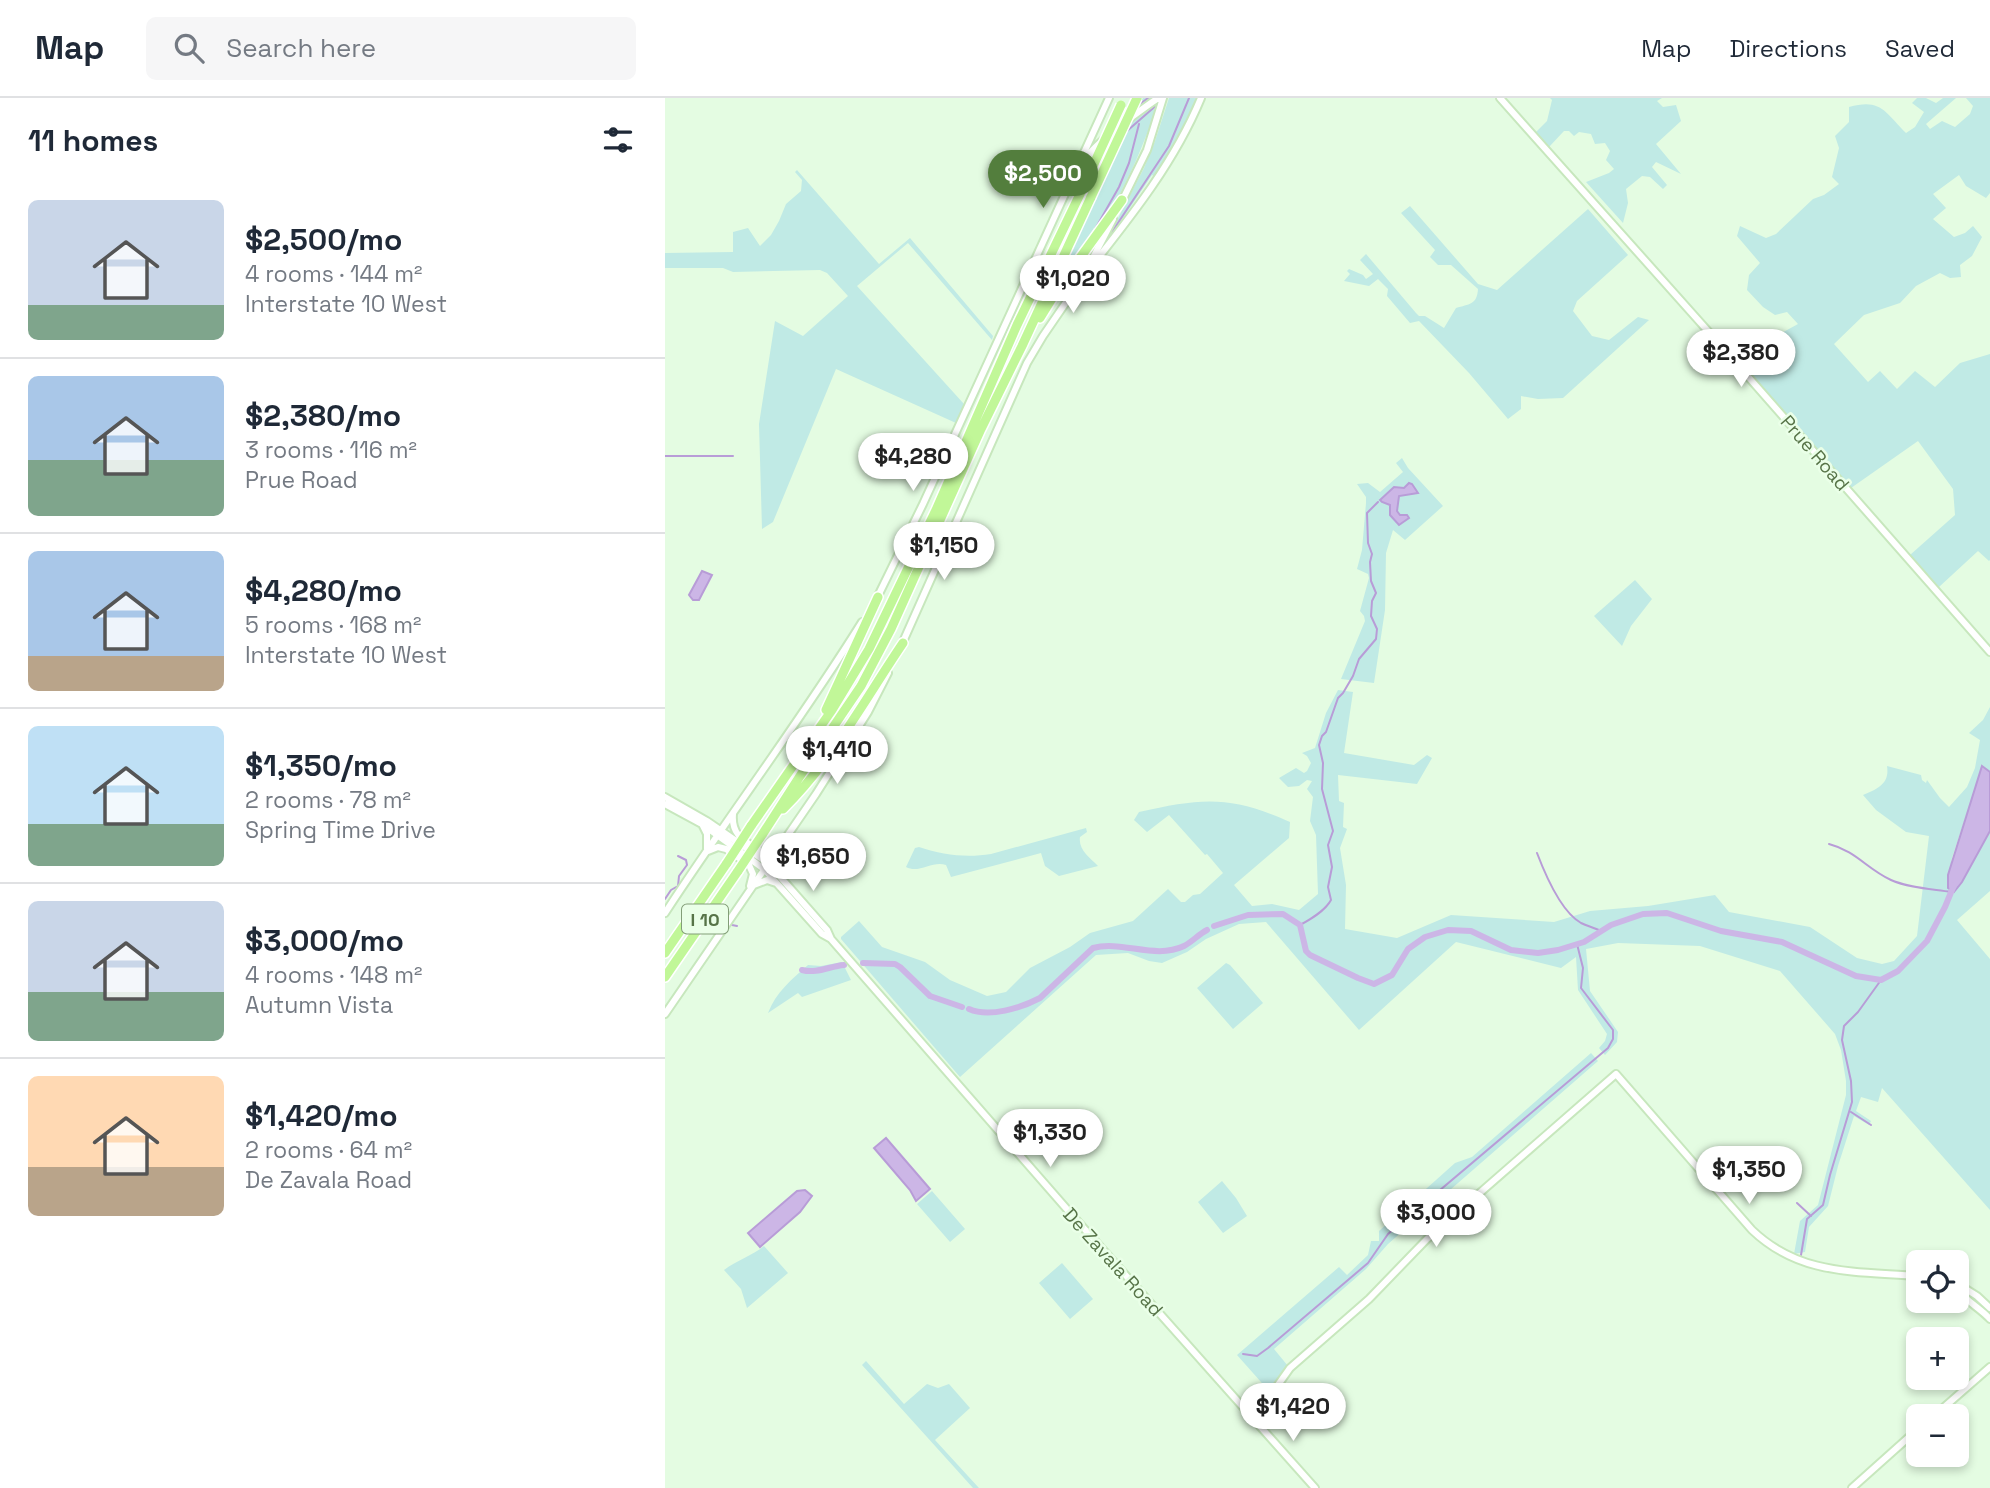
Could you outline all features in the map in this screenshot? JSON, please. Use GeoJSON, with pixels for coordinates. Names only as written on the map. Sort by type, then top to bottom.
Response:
{"type":"FeatureCollection","features":[{"type":"Feature","properties":{"kind":"highway","name":"I 10"},"geometry":{"type":"LineString","coordinates":[[665,978],[861,686],[891,629],[981,429],[1137,98]]}},
{"type":"Feature","properties":{"kind":"highway","name":"I 10"},"geometry":{"type":"LineString","coordinates":[[665,953],[809,744],[845,689],[877,632],[936,510],[1013,335],[1123,102]]}},
{"type":"Feature","properties":{"kind":"highway"},"geometry":{"type":"LineString","coordinates":[[1022,346],[1061,285],[1122,200]]}},
{"type":"Feature","properties":{"kind":"highway"},"geometry":{"type":"LineString","coordinates":[[809,744],[877,597]]}},
{"type":"Feature","properties":{"kind":"highway"},"geometry":{"type":"LineString","coordinates":[[772,820],[813,777],[903,643]]}},
{"type":"Feature","properties":{"kind":"highway"},"geometry":{"type":"LineString","coordinates":[[665,946],[708,890]]}},
{"type":"Feature","properties":{"kind":"main road"},"geometry":{"type":"LineString","coordinates":[[665,913],[776,752],[877,597],[932,485],[1109,98]]}},
{"type":"Feature","properties":{"kind":"main road"},"geometry":{"type":"LineString","coordinates":[[1075,170],[1096,145],[1161,98]]}},
{"type":"Feature","properties":{"kind":"main road"},"geometry":{"type":"LineString","coordinates":[[1082,279],[1147,150],[1160,111],[1161,98]]}},
{"type":"Feature","properties":{"kind":"main road"},"geometry":{"type":"LineString","coordinates":[[665,1014],[778,850],[868,712],[903,643],[1027,363],[1082,279],[1167,166],[1201,98]]}},
{"type":"Feature","properties":{"kind":"main road","name":"Prue Road"},"geometry":{"type":"LineString","coordinates":[[1500,98],[1990,652]]}},
{"type":"Feature","properties":{"kind":"main road","name":"De Zavala Road"},"geometry":{"type":"LineString","coordinates":[[665,797],[780,876],[827,930],[831,939],[1072,1215],[1315,1488]]}},
{"type":"Feature","properties":{"kind":"main road","name":"De Zavala Road"},"geometry":{"type":"LineString","coordinates":[[665,804],[705,822]]}},
{"type":"Feature","properties":{"kind":"main road"},"geometry":{"type":"LineString","coordinates":[[706,852],[705,822],[719,821],[733,812]]}},
{"type":"Feature","properties":{"kind":"main road"},"geometry":{"type":"LineString","coordinates":[[733,812],[732,826],[737,835],[763,853],[778,850]]}},
{"type":"Feature","properties":{"kind":"main road"},"geometry":{"type":"LineString","coordinates":[[706,852],[718,847],[726,849],[749,865],[753,874],[750,888]]}},
{"type":"Feature","properties":{"kind":"main road"},"geometry":{"type":"LineString","coordinates":[[778,850],[776,862],[780,876]]}},
{"type":"Feature","properties":{"kind":"main road","name":"De Zavala Road"},"geometry":{"type":"LineString","coordinates":[[766,866],[822,934],[831,939]]}},
{"type":"Feature","properties":{"kind":"main road"},"geometry":{"type":"LineString","coordinates":[[750,888],[767,880],[781,886]]}},
{"type":"Feature","properties":{"kind":"main road"},"geometry":{"type":"LineString","coordinates":[[1250,1415],[1268,1399],[1296,1363],[1369,1299],[1427,1239],[1616,1074],[1752,1230],[1772,1247],[1794,1259],[1819,1267],[1906,1275]]}},
{"type":"Feature","properties":{"kind":"main road"},"geometry":{"type":"LineString","coordinates":[[1969,1290],[1990,1308]]}},
{"type":"Feature","properties":{"kind":"main road"},"geometry":{"type":"LineString","coordinates":[[1969,1300],[1990,1319]]}},
{"type":"Feature","properties":{"kind":"main road"},"geometry":{"type":"LineString","coordinates":[[1948,1404],[1990,1367]]}},
{"type":"Feature","properties":{"kind":"main road"},"geometry":{"type":"LineString","coordinates":[[1852,1488],[1906,1441]]}},
{"type":"Feature","properties":{"kind":"shaded area"},"geometry":{"type":"Polygon","coordinates":[[[1143,98],[1160,98],[1134,166],[1099,230],[1094,228],[1052,292],[1143,98]]]}},
{"type":"Feature","properties":{"kind":"shaded area"},"geometry":{"type":"Polygon","coordinates":[[[1169,98],[1196,98],[1167,158],[1155,177],[1152,175],[1101,251],[1144,168],[1169,98]]]}},
{"type":"Feature","properties":{"kind":"shaded area"},"geometry":{"type":"Polygon","coordinates":[[[1550,98],[1662,98],[1657,101],[1663,107],[1676,105],[1681,121],[1656,144],[1681,174],[1656,162],[1652,167],[1667,185],[1663,189],[1650,177],[1642,176],[1626,189],[1628,203],[1623,223],[1586,182],[1614,169],[1606,160],[1610,151],[1605,143],[1595,144],[1591,134],[1579,132],[1574,136],[1569,131],[1564,131],[1549,147],[1536,132],[1547,121],[1552,100],[1550,98]]]}},
{"type":"Feature","properties":{"kind":"shaded area"},"geometry":{"type":"Polygon","coordinates":[[[1917,98],[1926,98],[1936,103],[1943,98],[1956,98],[1926,124],[1930,129],[1942,121],[1955,127],[1970,114],[1973,106],[1966,98],[1990,98],[1990,193],[1986,198],[1966,186],[1959,175],[1933,194],[1946,208],[1933,219],[1954,237],[1973,226],[1982,237],[1972,256],[1960,265],[1961,277],[1950,278],[1940,273],[1916,286],[1900,303],[1864,315],[1834,344],[1868,382],[1880,371],[1897,389],[1915,371],[1935,387],[1960,363],[1990,354],[1990,560],[1978,551],[1939,587],[1910,555],[1955,515],[1953,489],[1918,441],[1851,488],[1742,365],[1749,351],[1798,324],[1787,312],[1775,315],[1763,307],[1747,290],[1749,275],[1760,263],[1737,236],[1740,226],[1766,238],[1776,234],[1813,199],[1839,184],[1832,177],[1839,148],[1835,136],[1849,122],[1849,107],[1868,104],[1876,106],[1887,113],[1906,133],[1915,127],[1924,112],[1912,103],[1917,98]]]}},
{"type":"Feature","properties":{"kind":"shaded area"},"geometry":{"type":"Polygon","coordinates":[[[797,170],[879,264],[910,238],[993,336],[992,340],[908,243],[857,286],[964,404],[956,423],[836,369],[773,522],[762,529],[759,424],[775,321],[803,336],[848,296],[827,273],[820,270],[733,272],[723,268],[665,268],[665,253],[733,252],[733,232],[748,228],[760,246],[771,235],[786,204],[801,191],[802,180],[795,172],[797,170]]]}},
{"type":"Feature","properties":{"kind":"shaded area"},"geometry":{"type":"Polygon","coordinates":[[[1410,206],[1478,284],[1497,290],[1588,209],[1628,255],[1577,301],[1573,311],[1592,336],[1609,340],[1638,317],[1649,320],[1563,398],[1538,399],[1521,396],[1521,409],[1508,419],[1419,321],[1410,323],[1387,296],[1388,289],[1378,279],[1369,286],[1344,281],[1350,274],[1347,271],[1349,269],[1366,279],[1373,274],[1360,260],[1366,254],[1419,316],[1425,316],[1444,328],[1456,308],[1474,301],[1478,289],[1451,265],[1438,265],[1430,257],[1435,250],[1401,213],[1410,206]]]}},
{"type":"Feature","properties":{"kind":"shaded area"},"geometry":{"type":"Polygon","coordinates":[[[1402,458],[1443,506],[1405,540],[1393,530],[1386,553],[1385,610],[1374,683],[1341,679],[1365,621],[1360,611],[1369,578],[1368,574],[1357,569],[1362,550],[1366,497],[1357,484],[1368,483],[1380,492],[1403,472],[1396,463],[1402,458]]]}},
{"type":"Feature","properties":{"kind":"shaded area"},"geometry":{"type":"Polygon","coordinates":[[[1409,483],[1418,493],[1399,496],[1397,511],[1409,518],[1399,525],[1390,515],[1390,505],[1380,500],[1394,487],[1404,488],[1409,483]]]}},
{"type":"Feature","properties":{"kind":"shaded area"},"geometry":{"type":"Polygon","coordinates":[[[702,571],[712,575],[699,600],[693,600],[689,595],[702,571]]]}},
{"type":"Feature","properties":{"kind":"shaded area"},"geometry":{"type":"Polygon","coordinates":[[[1635,580],[1652,599],[1631,626],[1622,646],[1594,616],[1635,580]]]}},
{"type":"Feature","properties":{"kind":"shaded area"},"geometry":{"type":"Polygon","coordinates":[[[1338,690],[1353,692],[1344,753],[1414,765],[1427,755],[1432,758],[1417,784],[1338,775],[1339,801],[1344,803],[1343,827],[1347,829],[1340,848],[1346,885],[1345,929],[1397,938],[1451,915],[1554,922],[1590,911],[1648,906],[1715,895],[1729,912],[1810,927],[1857,958],[1882,964],[1894,961],[1917,936],[1929,836],[1906,832],[1876,810],[1863,795],[1884,782],[1887,766],[1921,775],[1922,780],[1926,783],[1927,780],[1949,807],[1967,787],[1975,768],[1980,740],[1969,733],[1983,720],[1990,707],[1990,772],[1982,767],[1952,858],[1947,884],[1957,889],[1990,831],[1990,891],[1957,920],[1990,959],[1990,1210],[1882,1088],[1878,1102],[1861,1097],[1856,1111],[1871,1121],[1869,1125],[1854,1116],[1828,1206],[1809,1227],[1805,1252],[1794,1254],[1800,1221],[1818,1205],[1846,1095],[1841,1050],[1835,1034],[1780,971],[1700,946],[1618,943],[1586,949],[1590,991],[1618,1032],[1617,1042],[1605,1055],[1599,1048],[1607,1034],[1578,990],[1576,957],[1561,968],[1456,942],[1359,1030],[1266,922],[1239,924],[1162,963],[1128,953],[1096,955],[960,1077],[841,939],[859,921],[882,947],[925,962],[950,980],[987,996],[1006,992],[1030,968],[1090,933],[1133,921],[1168,889],[1181,902],[1185,902],[1193,895],[1200,894],[1223,873],[1169,815],[1147,832],[1134,820],[1139,812],[1199,802],[1232,803],[1290,822],[1289,838],[1234,885],[1252,906],[1272,904],[1299,910],[1318,894],[1316,835],[1310,821],[1313,797],[1307,789],[1312,781],[1307,780],[1299,786],[1288,787],[1279,778],[1296,768],[1304,773],[1307,771],[1311,763],[1302,753],[1315,748],[1326,713],[1338,690]]]}},
{"type":"Feature","properties":{"kind":"shaded area"},"geometry":{"type":"Polygon","coordinates":[[[1982,766],[1990,772],[1990,831],[1954,892],[1948,888],[1948,875],[1982,766]]]}},
{"type":"Feature","properties":{"kind":"shaded area"},"geometry":{"type":"Polygon","coordinates":[[[1086,828],[1087,832],[1080,837],[1081,846],[1098,866],[1059,876],[1045,866],[1041,853],[951,877],[946,865],[936,864],[916,869],[906,867],[915,848],[919,847],[955,855],[991,854],[1086,828]]]}},
{"type":"Feature","properties":{"kind":"shaded area"},"geometry":{"type":"Polygon","coordinates":[[[842,962],[851,980],[802,997],[798,993],[768,1013],[780,992],[808,965],[821,966],[842,962]]]}},
{"type":"Feature","properties":{"kind":"shaded area"},"geometry":{"type":"Polygon","coordinates":[[[1226,963],[1263,1003],[1233,1029],[1197,988],[1226,963]]]}},
{"type":"Feature","properties":{"kind":"shaded area"},"geometry":{"type":"Polygon","coordinates":[[[1591,1053],[1598,1061],[1388,1244],[1366,1269],[1274,1349],[1288,1366],[1269,1391],[1237,1355],[1339,1267],[1347,1275],[1368,1255],[1371,1241],[1379,1241],[1379,1231],[1455,1163],[1472,1157],[1591,1053]]]}},
{"type":"Feature","properties":{"kind":"shaded area"},"geometry":{"type":"Polygon","coordinates":[[[886,1138],[930,1189],[916,1201],[910,1190],[874,1148],[886,1138]]]}},
{"type":"Feature","properties":{"kind":"shaded area"},"geometry":{"type":"Polygon","coordinates":[[[1222,1181],[1247,1216],[1223,1233],[1198,1202],[1222,1181]]]}},
{"type":"Feature","properties":{"kind":"shaded area"},"geometry":{"type":"Polygon","coordinates":[[[805,1190],[812,1196],[800,1212],[760,1247],[748,1233],[797,1191],[805,1190]]]}},
{"type":"Feature","properties":{"kind":"shaded area"},"geometry":{"type":"Polygon","coordinates":[[[932,1191],[965,1229],[950,1242],[917,1204],[932,1191]]]}},
{"type":"Feature","properties":{"kind":"shaded area"},"geometry":{"type":"Polygon","coordinates":[[[764,1246],[788,1273],[747,1308],[741,1289],[724,1270],[764,1246]]]}},
{"type":"Feature","properties":{"kind":"shaded area"},"geometry":{"type":"Polygon","coordinates":[[[1062,1263],[1093,1299],[1070,1319],[1039,1283],[1062,1263]]]}},
{"type":"Feature","properties":{"kind":"shaded area"},"geometry":{"type":"Polygon","coordinates":[[[866,1361],[904,1404],[927,1384],[938,1388],[949,1384],[970,1408],[935,1440],[979,1488],[973,1488],[862,1365],[866,1361]]]}},
{"type":"Feature","properties":{"kind":"waterway"},"geometry":{"type":"LineString","coordinates":[[1140,104],[1148,98]]}},
{"type":"Feature","properties":{"kind":"waterway"},"geometry":{"type":"LineString","coordinates":[[1102,247],[1169,146],[1189,98]]}},
{"type":"Feature","properties":{"kind":"waterway"},"geometry":{"type":"LineString","coordinates":[[1127,131],[1159,103]]}},
{"type":"Feature","properties":{"kind":"waterway"},"geometry":{"type":"LineString","coordinates":[[1094,231],[1119,187],[1129,163],[1139,124]]}},
{"type":"Feature","properties":{"kind":"waterway"},"geometry":{"type":"LineString","coordinates":[[1077,185],[1092,159]]}},
{"type":"Feature","properties":{"kind":"waterway"},"geometry":{"type":"LineString","coordinates":[[665,456],[733,456]]}},
{"type":"Feature","properties":{"kind":"waterway"},"geometry":{"type":"LineString","coordinates":[[1300,925],[1321,911],[1331,900],[1328,887],[1332,867],[1328,845],[1333,831],[1322,789],[1323,763],[1319,745],[1338,698],[1353,676],[1359,659],[1376,639],[1377,629],[1371,616],[1372,601],[1376,593],[1371,581],[1372,554],[1368,543],[1367,513],[1378,502]]}},
{"type":"Feature","properties":{"kind":"waterway"},"geometry":{"type":"LineString","coordinates":[[1829,844],[1847,851],[1898,883],[1951,892]]}},
{"type":"Feature","properties":{"kind":"waterway"},"geometry":{"type":"LineString","coordinates":[[1537,853],[1566,910],[1581,923],[1601,931]]}},
{"type":"Feature","properties":{"kind":"waterway"},"geometry":{"type":"LineString","coordinates":[[665,899],[671,890],[678,886],[679,876],[687,865],[686,860],[678,856]]}},
{"type":"Feature","properties":{"kind":"waterway"},"geometry":{"type":"LineString","coordinates":[[1214,926],[1248,915],[1283,914],[1300,925],[1306,951],[1310,955],[1374,984],[1392,975],[1408,949],[1425,937],[1448,930],[1471,931],[1511,950],[1538,953],[1584,942],[1611,925],[1643,914],[1667,913],[1721,931],[1782,942],[1856,976],[1881,980],[1898,971],[1927,941],[1954,885]]}},
{"type":"Feature","properties":{"kind":"waterway"},"geometry":{"type":"LineString","coordinates":[[732,925],[737,926]]}},
{"type":"Feature","properties":{"kind":"waterway"},"geometry":{"type":"LineString","coordinates":[[969,1009],[977,1012],[1005,1011],[1040,998],[1093,948],[1115,946],[1150,951],[1173,950],[1207,930]]}},
{"type":"Feature","properties":{"kind":"waterway"},"geometry":{"type":"LineString","coordinates":[[1243,1354],[1257,1356],[1268,1348],[1368,1263],[1388,1234],[1608,1048],[1613,1039],[1613,1030],[1581,988],[1583,968],[1577,944]]}},
{"type":"Feature","properties":{"kind":"waterway"},"geometry":{"type":"LineString","coordinates":[[863,963],[895,964],[930,996],[962,1007]]}},
{"type":"Feature","properties":{"kind":"waterway"},"geometry":{"type":"LineString","coordinates":[[802,970],[844,965]]}},
{"type":"Feature","properties":{"kind":"waterway"},"geometry":{"type":"LineString","coordinates":[[1801,1255],[1807,1219],[1823,1205],[1852,1102],[1851,1081],[1842,1040],[1844,1026],[1858,1012],[1881,980]]}},
{"type":"Feature","properties":{"kind":"waterway"},"geometry":{"type":"LineString","coordinates":[[1851,1112],[1871,1125]]}},
{"type":"Feature","properties":{"kind":"waterway"},"geometry":{"type":"LineString","coordinates":[[1797,1203],[1811,1216]]}}]}
